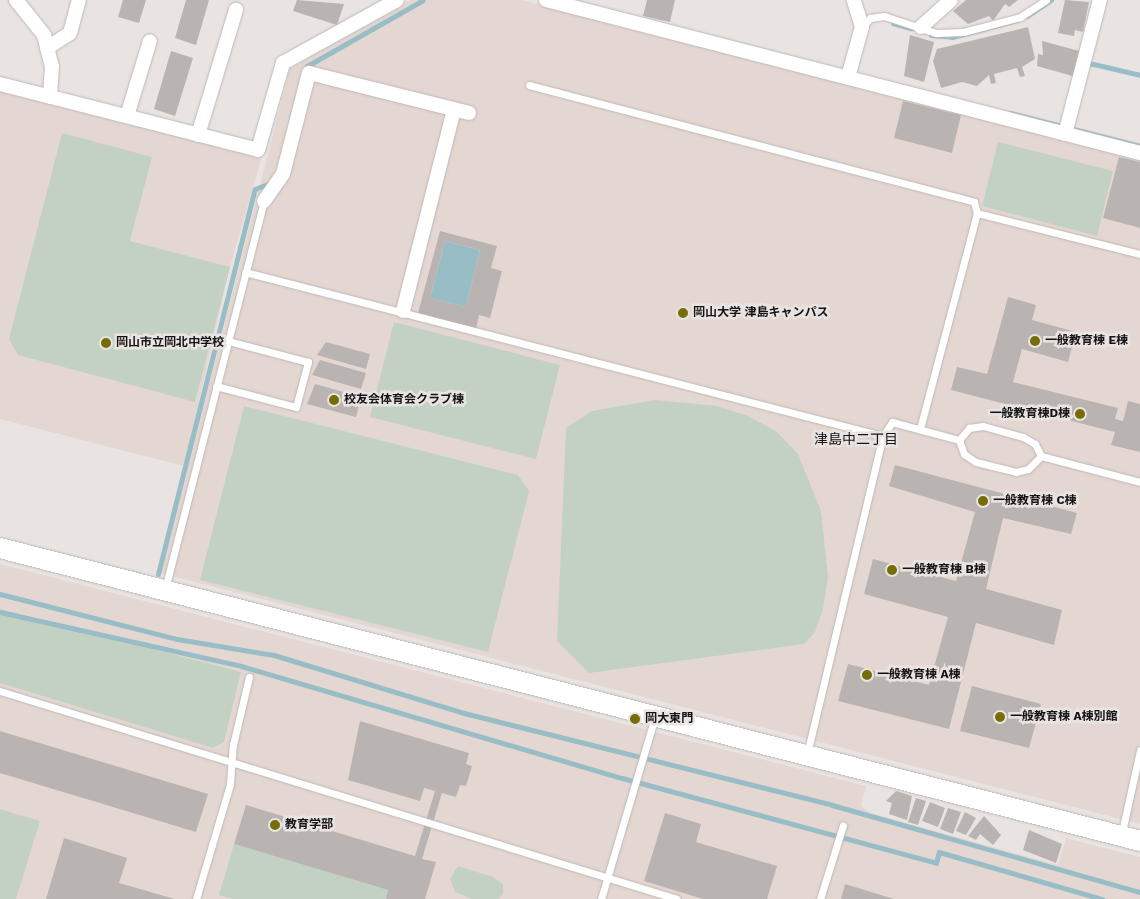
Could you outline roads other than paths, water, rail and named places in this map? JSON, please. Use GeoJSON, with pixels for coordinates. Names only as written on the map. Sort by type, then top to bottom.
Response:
{"type":"FeatureCollection","features":[{"type":"Feature","properties":{"kind":"street"},"geometry":{"type":"LineString","coordinates":[[16,0],[44,35],[53,80],[50,97]]}},
{"type":"Feature","properties":{"kind":"street"},"geometry":{"type":"LineString","coordinates":[[47,48],[70,34],[79,0]]}},
{"type":"Feature","properties":{"kind":"street"},"geometry":{"type":"LineString","coordinates":[[0,84],[258,150],[283,63],[397,0]]}},
{"type":"Feature","properties":{"kind":"street"},"geometry":{"type":"LineString","coordinates":[[546,0],[849,73],[1067,129],[1140,153]]}},
{"type":"Feature","properties":{"kind":"street"},"geometry":{"type":"LineString","coordinates":[[849,73],[862,27],[854,0]]}},
{"type":"Feature","properties":{"kind":"street"},"geometry":{"type":"LineString","coordinates":[[921,27],[951,0]]}},
{"type":"Feature","properties":{"kind":"street"},"geometry":{"type":"LineString","coordinates":[[1067,129],[1100,0]]}},
{"type":"Feature","properties":{"kind":"street"},"geometry":{"type":"LineString","coordinates":[[198,134],[236,10]]}},
{"type":"Feature","properties":{"kind":"street"},"geometry":{"type":"LineString","coordinates":[[127,116],[150,40]]}},
{"type":"Feature","properties":{"kind":"street"},"geometry":{"type":"LineString","coordinates":[[264,201],[284,174],[309,73],[470,113]]}},
{"type":"Feature","properties":{"kind":"street"},"geometry":{"type":"LineString","coordinates":[[403,311],[454,110]]}},
{"type":"Feature","properties":{"kind":"street"},"geometry":{"type":"LineString","coordinates":[[0,548],[1140,841]]}},
{"type":"Feature","properties":{"kind":"lane"},"geometry":{"type":"LineString","coordinates":[[862,27],[870,18],[884,16],[936,33],[963,32],[1020,17],[1046,0]]}},
{"type":"Feature","properties":{"kind":"lane"},"geometry":{"type":"LineString","coordinates":[[529,85],[974,202],[977,213],[920,429]]}},
{"type":"Feature","properties":{"kind":"lane"},"geometry":{"type":"LineString","coordinates":[[164,591],[264,201]]}},
{"type":"Feature","properties":{"kind":"lane"},"geometry":{"type":"LineString","coordinates":[[977,213],[1140,254]]}},
{"type":"Feature","properties":{"kind":"lane"},"geometry":{"type":"LineString","coordinates":[[245,272],[403,311],[480,336],[883,436]]}},
{"type":"Feature","properties":{"kind":"lane"},"geometry":{"type":"LineString","coordinates":[[216,386],[296,407],[308,362],[228,341]]}},
{"type":"Feature","properties":{"kind":"lane"},"geometry":{"type":"LineString","coordinates":[[807,756],[883,436],[892,422],[959,440]]}},
{"type":"Feature","properties":{"kind":"lane"},"geometry":{"type":"LineString","coordinates":[[959,440],[969,428],[983,426],[1022,437],[1035,444],[1041,456],[1140,482]]}},
{"type":"Feature","properties":{"kind":"lane"},"geometry":{"type":"LineString","coordinates":[[959,440],[964,454],[976,462],[1016,472],[1028,469],[1041,456]]}},
{"type":"Feature","properties":{"kind":"lane"},"geometry":{"type":"LineString","coordinates":[[196,899],[230,784],[232,760],[249,677]]}},
{"type":"Feature","properties":{"kind":"lane"},"geometry":{"type":"LineString","coordinates":[[0,691],[232,760],[676,899]]}},
{"type":"Feature","properties":{"kind":"lane"},"geometry":{"type":"LineString","coordinates":[[601,899],[642,766],[654,717]]}},
{"type":"Feature","properties":{"kind":"lane"},"geometry":{"type":"LineString","coordinates":[[1121,836],[1140,750]]}},
{"type":"Feature","properties":{"kind":"lane"},"geometry":{"type":"LineString","coordinates":[[820,899],[841,832]]}},
{"type":"Feature","properties":{"kind":"water"},"geometry":{"type":"Polygon","coordinates":[[[445,241],[480,250],[466,307],[430,298],[445,241]]]}},
{"type":"Feature","properties":{"kind":"waterway"},"geometry":{"type":"LineString","coordinates":[[306,73],[307,66],[423,0]]}},
{"type":"Feature","properties":{"kind":"waterway"},"geometry":{"type":"LineString","coordinates":[[1027,16],[1051,0]]}},
{"type":"Feature","properties":{"kind":"waterway"},"geometry":{"type":"LineString","coordinates":[[931,35],[952,37],[1017,20]]}},
{"type":"Feature","properties":{"kind":"waterway"},"geometry":{"type":"LineString","coordinates":[[893,23],[911,28]]}},
{"type":"Feature","properties":{"kind":"waterway"},"geometry":{"type":"LineString","coordinates":[[1087,67],[1089,63],[1140,75]]}},
{"type":"Feature","properties":{"kind":"waterway"},"geometry":{"type":"LineString","coordinates":[[1010,113],[1140,146]]}},
{"type":"Feature","properties":{"kind":"waterway"},"geometry":{"type":"LineString","coordinates":[[158,574],[255,189],[272,182]]}},
{"type":"Feature","properties":{"kind":"waterway"},"geometry":{"type":"LineString","coordinates":[[0,594],[177,639],[274,655],[464,713],[832,805],[1140,892]]}},
{"type":"Feature","properties":{"kind":"waterway"},"geometry":{"type":"LineString","coordinates":[[0,612],[241,666],[622,778],[936,863],[939,852],[1102,899]]}},
{"type":"Feature","properties":{"kind":"place","name":"岡山大学 津島キャンパス"},"geometry":{"type":"Point","coordinates":[683,313]}},
{"type":"Feature","properties":{"kind":"place","name":"一般教育棟 E棟"},"geometry":{"type":"Point","coordinates":[1035,341]}},
{"type":"Feature","properties":{"kind":"place","name":"岡山市立岡北中学校"},"geometry":{"type":"Point","coordinates":[106,343]}},
{"type":"Feature","properties":{"kind":"place","name":"校友会体育会クラブ棟"},"geometry":{"type":"Point","coordinates":[334,400]}},
{"type":"Feature","properties":{"kind":"place","name":"一般教育棟D棟"},"geometry":{"type":"Point","coordinates":[1080,414]}},
{"type":"Feature","properties":{"kind":"place","name":"一般教育棟 C棟"},"geometry":{"type":"Point","coordinates":[983,501]}},
{"type":"Feature","properties":{"kind":"place","name":"一般教育棟 B棟"},"geometry":{"type":"Point","coordinates":[892,570]}},
{"type":"Feature","properties":{"kind":"place","name":"一般教育棟 A棟"},"geometry":{"type":"Point","coordinates":[867,675]}},
{"type":"Feature","properties":{"kind":"place","name":"一般教育棟 A棟別館"},"geometry":{"type":"Point","coordinates":[1000,717]}},
{"type":"Feature","properties":{"kind":"place","name":"岡大東門"},"geometry":{"type":"Point","coordinates":[635,719]}},
{"type":"Feature","properties":{"kind":"place","name":"教育学部"},"geometry":{"type":"Point","coordinates":[275,825]}},
{"type":"Feature","properties":{"kind":"district","name":"津島中二丁目"},"geometry":{"type":"Point","coordinates":[856,439]}}]}
